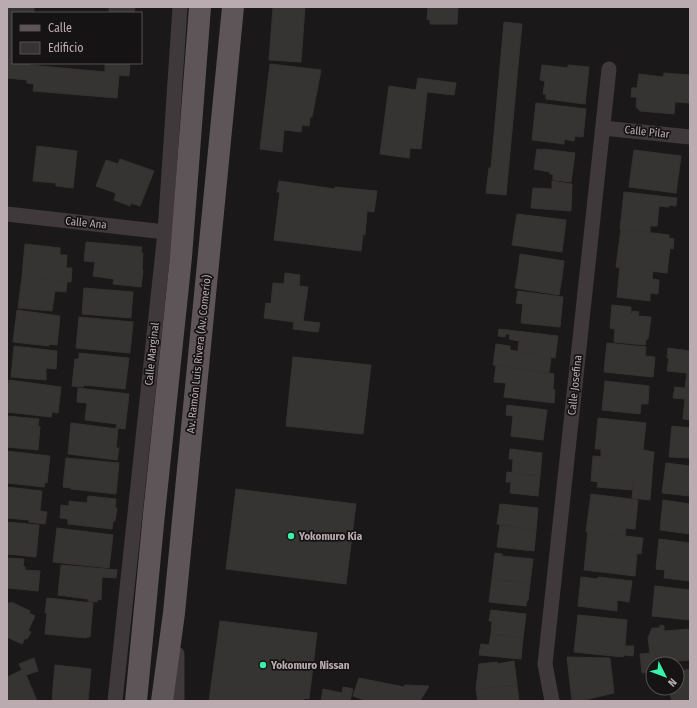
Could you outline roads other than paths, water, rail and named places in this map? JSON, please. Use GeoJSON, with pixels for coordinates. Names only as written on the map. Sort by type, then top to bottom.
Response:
{"type":"FeatureCollection","features":[{"type":"Feature","properties":{"kind":"main road"},"geometry":{"type":"LineString","coordinates":[[136,701],[181,257],[200,7]]}},
{"type":"Feature","properties":{"kind":"main road","name":"Av. Ramón Luis Rivera (Av. Comerío)"},"geometry":{"type":"LineString","coordinates":[[162,701],[176,595],[233,7]]}},
{"type":"Feature","properties":{"kind":"street","name":"Calle Marginal"},"geometry":{"type":"LineString","coordinates":[[115,701],[165,232],[180,7]]}},
{"type":"Feature","properties":{"kind":"street","name":"Calle Josefina"},"geometry":{"type":"LineString","coordinates":[[552,701],[545,664],[609,69]]}},
{"type":"Feature","properties":{"kind":"street","name":"Calle Pilar"},"geometry":{"type":"LineString","coordinates":[[603,128],[690,137]]}},
{"type":"Feature","properties":{"kind":"street","name":"Calle Ana"},"geometry":{"type":"LineString","coordinates":[[7,214],[165,232]]}},
{"type":"Feature","properties":{"kind":"street"},"geometry":{"type":"LineString","coordinates":[[176,595],[177,701]]}},
{"type":"Feature","properties":{"kind":"place","name":"Yokomuro Kia"},"geometry":{"type":"Point","coordinates":[291,536]}},
{"type":"Feature","properties":{"kind":"place","name":"Yokomuro Nissan"},"geometry":{"type":"Point","coordinates":[263,665]}}]}
